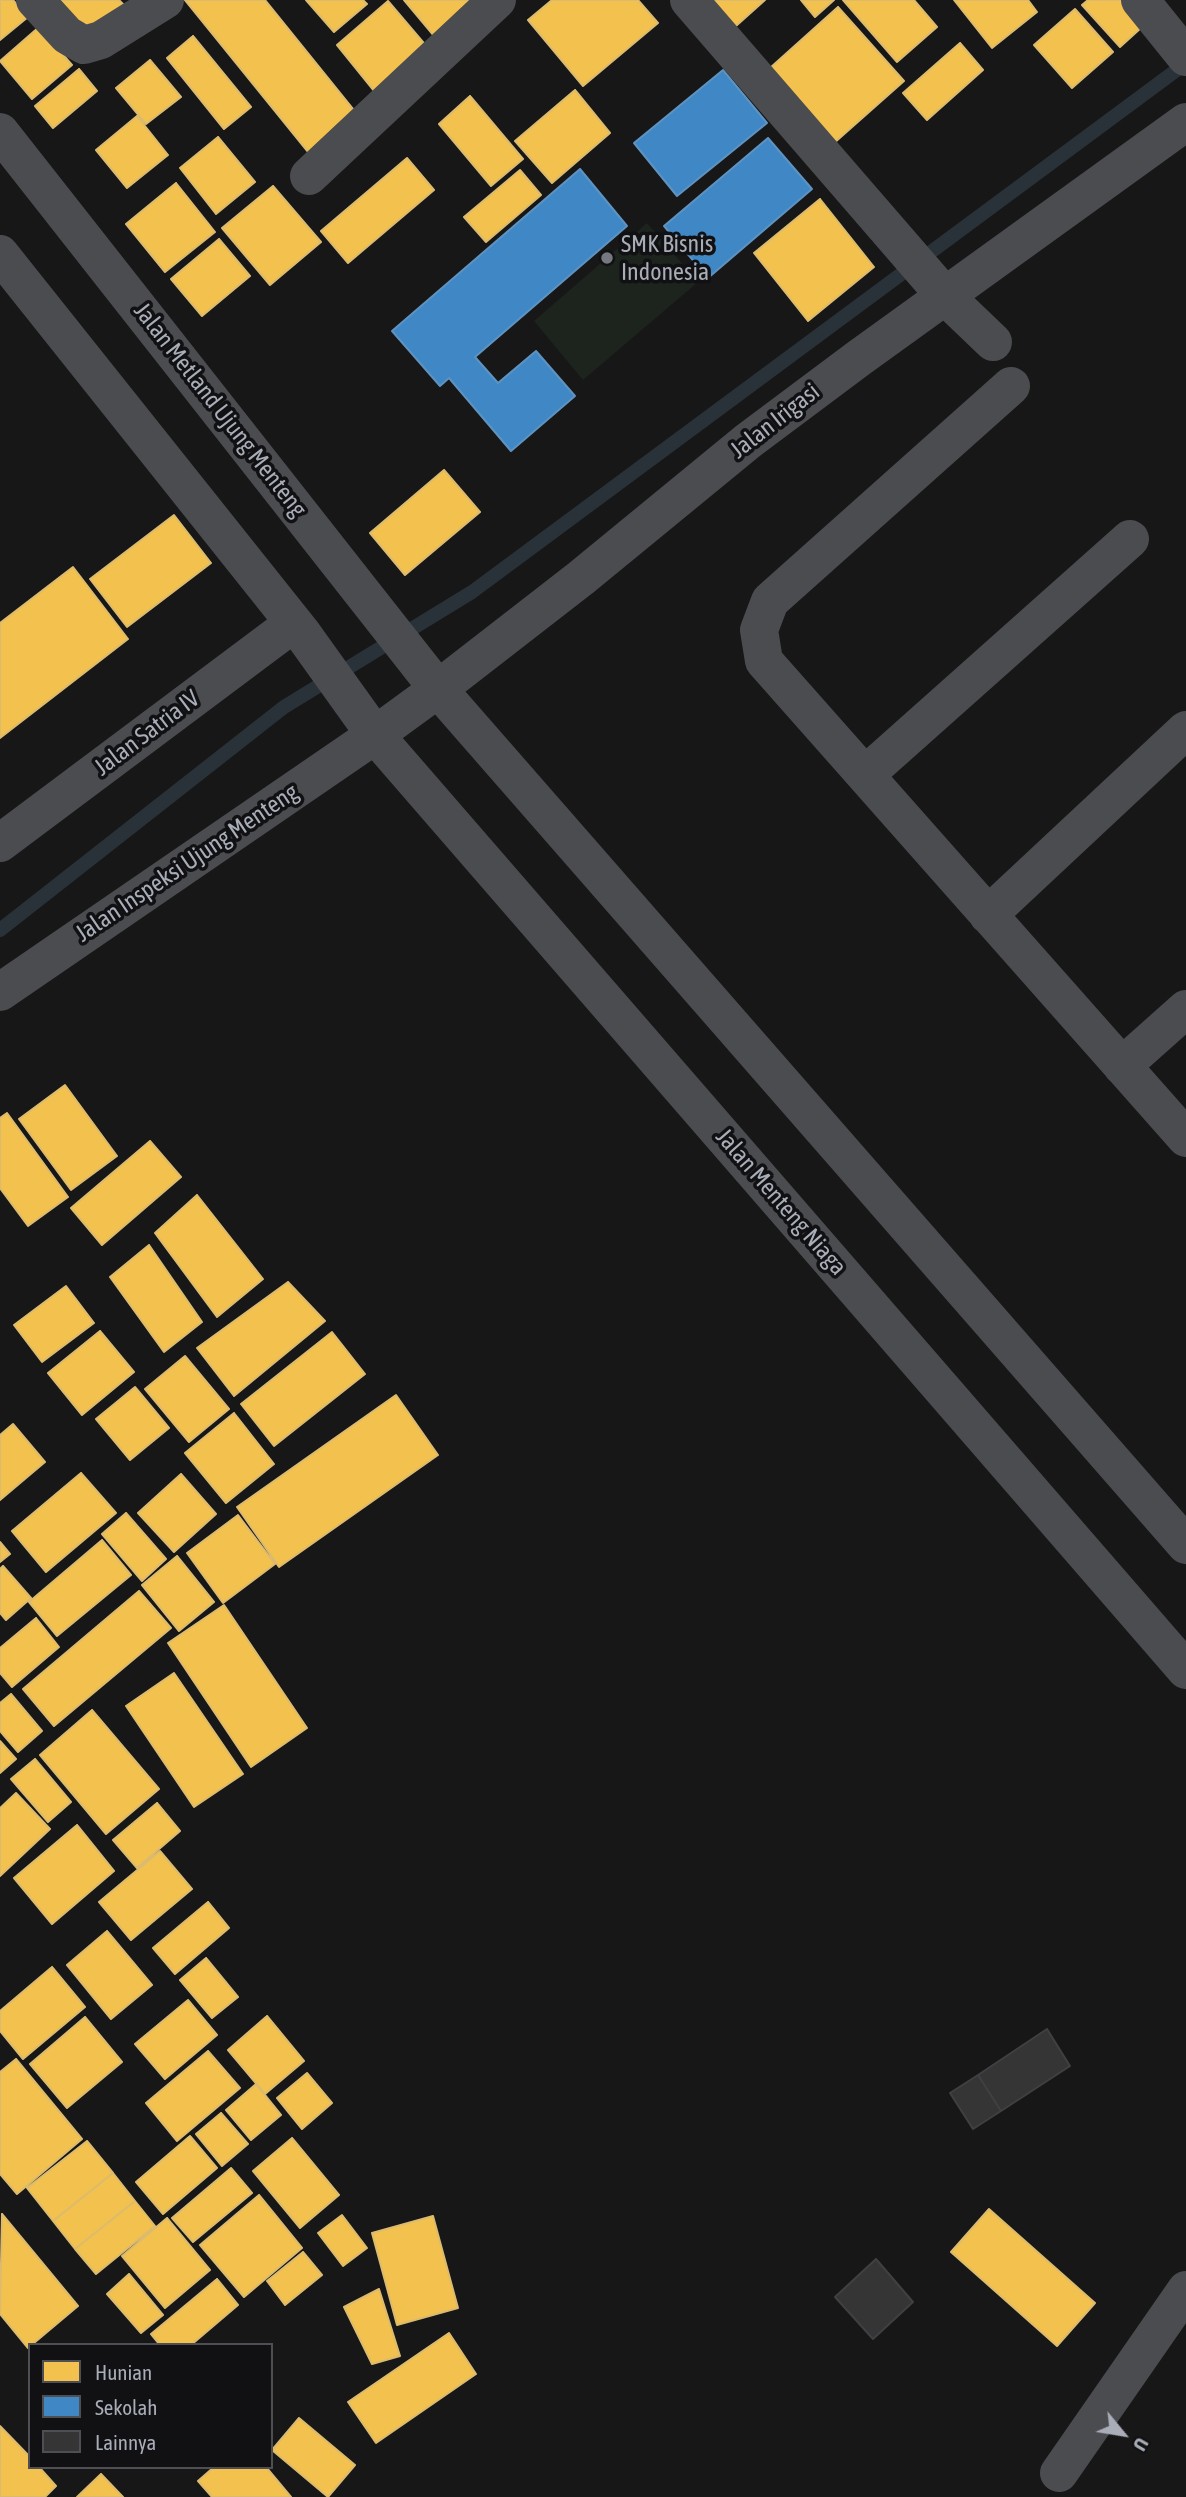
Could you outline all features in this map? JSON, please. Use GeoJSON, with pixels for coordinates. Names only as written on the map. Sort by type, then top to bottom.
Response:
{"type":"FeatureCollection","features":[{"type":"Feature","properties":{"kind":"street"},"geometry":{"type":"LineString","coordinates":[[35,0],[67,35],[85,45],[100,40],[166,0]]}},
{"type":"Feature","properties":{"kind":"street"},"geometry":{"type":"LineString","coordinates":[[309,176],[497,0]]}},
{"type":"Feature","properties":{"kind":"street"},"geometry":{"type":"LineString","coordinates":[[689,0],[891,234],[993,342]]}},
{"type":"Feature","properties":{"kind":"street"},"geometry":{"type":"LineString","coordinates":[[1145,6],[1186,57]]}},
{"type":"Feature","properties":{"kind":"street","name":"Jalan Irigasi"},"geometry":{"type":"LineString","coordinates":[[372,730],[581,578],[748,441],[859,358],[937,285],[1186,122]]}},
{"type":"Feature","properties":{"kind":"street","name":"Jalan Metland Ujung Menteng"},"geometry":{"type":"LineString","coordinates":[[0,132],[436,684]]}},
{"type":"Feature","properties":{"kind":"street"},"geometry":{"type":"LineString","coordinates":[[0,254],[298,628],[372,730]]}},
{"type":"Feature","properties":{"kind":"street"},"geometry":{"type":"LineString","coordinates":[[1011,386],[770,601],[759,630],[764,661],[1186,1138]]}},
{"type":"Feature","properties":{"kind":"street"},"geometry":{"type":"LineString","coordinates":[[865,775],[1130,539]]}},
{"type":"Feature","properties":{"kind":"street","name":"Jalan Satria IV"},"geometry":{"type":"LineString","coordinates":[[0,843],[298,628]]}},
{"type":"Feature","properties":{"kind":"street"},"geometry":{"type":"LineString","coordinates":[[436,684],[1186,1545]]}},
{"type":"Feature","properties":{"kind":"street","name":"Jalan Inspeksi Ujung Menteng"},"geometry":{"type":"LineString","coordinates":[[0,992],[372,730]]}},
{"type":"Feature","properties":{"kind":"street","name":"Jalan Menteng Niaga"},"geometry":{"type":"LineString","coordinates":[[372,730],[1186,1670]]}},
{"type":"Feature","properties":{"kind":"street"},"geometry":{"type":"LineString","coordinates":[[988,915],[1186,730]]}},
{"type":"Feature","properties":{"kind":"street"},"geometry":{"type":"LineString","coordinates":[[1122,1066],[1186,1009]]}},
{"type":"Feature","properties":{"kind":"street"},"geometry":{"type":"LineString","coordinates":[[1059,2473],[1186,2290]]}},
{"type":"Feature","properties":{"kind":"shaded area"},"geometry":{"type":"Polygon","coordinates":[[[647,223],[698,282],[583,380],[534,321],[647,223]]]}},
{"type":"Feature","properties":{"kind":"building: Hunian"},"geometry":{"type":"Polygon","coordinates":[[[0,0],[13,0],[28,17],[0,40],[0,0]]]}},
{"type":"Feature","properties":{"kind":"building: Hunian"},"geometry":{"type":"Polygon","coordinates":[[[51,0],[119,0],[126,7],[86,41],[51,0]]]}},
{"type":"Feature","properties":{"kind":"building: Hunian"},"geometry":{"type":"Polygon","coordinates":[[[185,0],[265,0],[361,119],[313,158],[185,0]]]}},
{"type":"Feature","properties":{"kind":"building: Hunian"},"geometry":{"type":"Polygon","coordinates":[[[306,0],[363,0],[367,4],[334,32],[306,0]]]}},
{"type":"Feature","properties":{"kind":"building: Hunian"},"geometry":{"type":"Polygon","coordinates":[[[404,0],[479,0],[440,43],[404,0]]]}},
{"type":"Feature","properties":{"kind":"building: Hunian"},"geometry":{"type":"Polygon","coordinates":[[[552,0],[638,0],[658,23],[583,86],[528,20],[552,0]]]}},
{"type":"Feature","properties":{"kind":"building: Hunian"},"geometry":{"type":"Polygon","coordinates":[[[697,0],[765,0],[727,34],[697,0]]]}},
{"type":"Feature","properties":{"kind":"building: Hunian"},"geometry":{"type":"Polygon","coordinates":[[[801,0],[834,0],[815,17],[801,0]]]}},
{"type":"Feature","properties":{"kind":"building: Hunian"},"geometry":{"type":"Polygon","coordinates":[[[843,0],[914,0],[937,27],[897,62],[843,0]]]}},
{"type":"Feature","properties":{"kind":"building: Hunian"},"geometry":{"type":"Polygon","coordinates":[[[954,0],[1028,0],[1037,12],[992,48],[954,0]]]}},
{"type":"Feature","properties":{"kind":"building: Hunian"},"geometry":{"type":"Polygon","coordinates":[[[1088,0],[1137,0],[1153,17],[1120,47],[1082,5],[1088,0]]]}},
{"type":"Feature","properties":{"kind":"building: Hunian"},"geometry":{"type":"Polygon","coordinates":[[[388,1],[428,48],[375,92],[337,45],[388,1]]]}},
{"type":"Feature","properties":{"kind":"building: Hunian"},"geometry":{"type":"Polygon","coordinates":[[[838,7],[904,81],[825,151],[760,77],[838,7]]]}},
{"type":"Feature","properties":{"kind":"building: Hunian"},"geometry":{"type":"Polygon","coordinates":[[[1075,9],[1113,52],[1072,88],[1034,45],[1075,9]]]}},
{"type":"Feature","properties":{"kind":"building: Hunian"},"geometry":{"type":"Polygon","coordinates":[[[39,27],[72,65],[32,99],[0,61],[39,27]]]}},
{"type":"Feature","properties":{"kind":"building: Hunian"},"geometry":{"type":"Polygon","coordinates":[[[193,36],[251,107],[224,129],[167,58],[193,36]]]}},
{"type":"Feature","properties":{"kind":"building: Hunian"},"geometry":{"type":"Polygon","coordinates":[[[960,43],[983,70],[927,120],[903,93],[960,43]]]}},
{"type":"Feature","properties":{"kind":"building: Hunian"},"geometry":{"type":"Polygon","coordinates":[[[150,60],[181,97],[146,124],[116,88],[150,60]]]}},
{"type":"Feature","properties":{"kind":"building: Hunian"},"geometry":{"type":"Polygon","coordinates":[[[79,69],[97,91],[53,128],[35,106],[79,69]]]}},
{"type":"Feature","properties":{"kind":"building: Hunian"},"geometry":{"type":"Polygon","coordinates":[[[575,90],[610,133],[552,183],[515,141],[575,90]]]}},
{"type":"Feature","properties":{"kind":"building: Hunian"},"geometry":{"type":"Polygon","coordinates":[[[470,96],[523,159],[491,186],[439,124],[470,96]]]}},
{"type":"Feature","properties":{"kind":"building: Hunian"},"geometry":{"type":"Polygon","coordinates":[[[137,116],[168,155],[127,188],[96,150],[137,116]]]}},
{"type":"Feature","properties":{"kind":"building: Hunian"},"geometry":{"type":"Polygon","coordinates":[[[218,137],[255,182],[216,214],[180,168],[218,137]]]}},
{"type":"Feature","properties":{"kind":"building: Hunian"},"geometry":{"type":"Polygon","coordinates":[[[407,158],[434,190],[348,263],[321,231],[407,158]]]}},
{"type":"Feature","properties":{"kind":"building: Hunian"},"geometry":{"type":"Polygon","coordinates":[[[520,170],[541,195],[486,242],[464,217],[520,170]]]}},
{"type":"Feature","properties":{"kind":"building: Hunian"},"geometry":{"type":"Polygon","coordinates":[[[176,183],[215,232],[165,272],[126,224],[176,183]]]}},
{"type":"Feature","properties":{"kind":"building: Hunian"},"geometry":{"type":"Polygon","coordinates":[[[273,186],[321,242],[270,285],[222,228],[273,186]]]}},
{"type":"Feature","properties":{"kind":"building: Hunian"},"geometry":{"type":"Polygon","coordinates":[[[820,199],[874,267],[808,321],[754,253],[820,199]]]}},
{"type":"Feature","properties":{"kind":"building: Hunian"},"geometry":{"type":"Polygon","coordinates":[[[219,239],[250,276],[202,316],[171,279],[219,239]]]}},
{"type":"Feature","properties":{"kind":"building: Hunian"},"geometry":{"type":"Polygon","coordinates":[[[444,470],[480,512],[405,575],[370,533],[444,470]]]}},
{"type":"Feature","properties":{"kind":"building: Hunian"},"geometry":{"type":"Polygon","coordinates":[[[174,515],[211,563],[127,627],[90,579],[174,515]]]}},
{"type":"Feature","properties":{"kind":"building: Hunian"},"geometry":{"type":"Polygon","coordinates":[[[73,567],[128,639],[0,738],[0,623],[73,567]]]}},
{"type":"Feature","properties":{"kind":"building: Hunian"},"geometry":{"type":"Polygon","coordinates":[[[65,1085],[117,1156],[71,1190],[19,1119],[65,1085]]]}},
{"type":"Feature","properties":{"kind":"building: Hunian"},"geometry":{"type":"Polygon","coordinates":[[[7,1113],[68,1197],[28,1226],[0,1188],[0,1118],[7,1113]]]}},
{"type":"Feature","properties":{"kind":"building: Hunian"},"geometry":{"type":"Polygon","coordinates":[[[150,1141],[181,1177],[102,1245],[71,1208],[150,1141]]]}},
{"type":"Feature","properties":{"kind":"building: Hunian"},"geometry":{"type":"Polygon","coordinates":[[[197,1195],[263,1279],[217,1317],[155,1233],[197,1195]]]}},
{"type":"Feature","properties":{"kind":"building: Hunian"},"geometry":{"type":"Polygon","coordinates":[[[149,1245],[202,1322],[164,1352],[110,1277],[149,1245]]]}},
{"type":"Feature","properties":{"kind":"building: Hunian"},"geometry":{"type":"Polygon","coordinates":[[[288,1282],[325,1321],[234,1396],[197,1348],[288,1282]]]}},
{"type":"Feature","properties":{"kind":"building: Hunian"},"geometry":{"type":"Polygon","coordinates":[[[66,1286],[94,1323],[42,1362],[14,1325],[66,1286]]]}},
{"type":"Feature","properties":{"kind":"building: Hunian"},"geometry":{"type":"Polygon","coordinates":[[[100,1331],[134,1372],[82,1415],[48,1373],[100,1331]]]}},
{"type":"Feature","properties":{"kind":"building: Hunian"},"geometry":{"type":"Polygon","coordinates":[[[332,1332],[365,1374],[274,1446],[241,1404],[332,1332]]]}},
{"type":"Feature","properties":{"kind":"building: Hunian"},"geometry":{"type":"Polygon","coordinates":[[[185,1356],[229,1409],[189,1442],[145,1389],[185,1356]]]}},
{"type":"Feature","properties":{"kind":"building: Hunian"},"geometry":{"type":"Polygon","coordinates":[[[135,1387],[169,1428],[130,1460],[96,1419],[135,1387]]]}},
{"type":"Feature","properties":{"kind":"building: Hunian"},"geometry":{"type":"Polygon","coordinates":[[[396,1395],[438,1455],[279,1567],[237,1507],[396,1395]]]}},
{"type":"Feature","properties":{"kind":"building: Hunian"},"geometry":{"type":"Polygon","coordinates":[[[234,1413],[274,1464],[226,1503],[185,1453],[234,1413]]]}},
{"type":"Feature","properties":{"kind":"building: Hunian"},"geometry":{"type":"Polygon","coordinates":[[[13,1424],[45,1462],[0,1500],[0,1435],[13,1424]]]}},
{"type":"Feature","properties":{"kind":"building: Hunian"},"geometry":{"type":"Polygon","coordinates":[[[81,1473],[116,1513],[46,1572],[12,1531],[81,1473]]]}},
{"type":"Feature","properties":{"kind":"building: Hunian"},"geometry":{"type":"Polygon","coordinates":[[[181,1474],[216,1514],[174,1552],[138,1513],[181,1474]]]}},
{"type":"Feature","properties":{"kind":"building: Hunian"},"geometry":{"type":"Polygon","coordinates":[[[126,1513],[166,1559],[142,1581],[102,1534],[126,1513]]]}},
{"type":"Feature","properties":{"kind":"building: Hunian"},"geometry":{"type":"Polygon","coordinates":[[[238,1515],[275,1564],[223,1603],[187,1553],[238,1515]]]}},
{"type":"Feature","properties":{"kind":"building: Hunian"},"geometry":{"type":"Polygon","coordinates":[[[102,1540],[131,1575],[57,1636],[29,1602],[102,1540]]]}},
{"type":"Feature","properties":{"kind":"building: Hunian"},"geometry":{"type":"Polygon","coordinates":[[[0,1542],[10,1554],[0,1562],[0,1542]]]}},
{"type":"Feature","properties":{"kind":"building: Hunian"},"geometry":{"type":"Polygon","coordinates":[[[177,1556],[214,1602],[179,1631],[142,1585],[177,1556]]]}},
{"type":"Feature","properties":{"kind":"building: Hunian"},"geometry":{"type":"Polygon","coordinates":[[[3,1566],[31,1598],[6,1620],[0,1613],[0,1569],[3,1566]]]}},
{"type":"Feature","properties":{"kind":"building: Hunian"},"geometry":{"type":"Polygon","coordinates":[[[139,1591],[171,1628],[54,1726],[23,1689],[139,1591]]]}},
{"type":"Feature","properties":{"kind":"building: Hunian"},"geometry":{"type":"Polygon","coordinates":[[[224,1605],[307,1728],[251,1767],[168,1643],[224,1605]]]}},
{"type":"Feature","properties":{"kind":"building: Hunian"},"geometry":{"type":"Polygon","coordinates":[[[36,1618],[59,1647],[12,1687],[0,1673],[0,1648],[36,1618]]]}},
{"type":"Feature","properties":{"kind":"building: Hunian"},"geometry":{"type":"Polygon","coordinates":[[[174,1673],[243,1774],[194,1807],[126,1706],[174,1673]]]}},
{"type":"Feature","properties":{"kind":"building: Hunian"},"geometry":{"type":"Polygon","coordinates":[[[11,1694],[42,1731],[18,1752],[0,1731],[0,1703],[11,1694]]]}},
{"type":"Feature","properties":{"kind":"building: Hunian"},"geometry":{"type":"Polygon","coordinates":[[[92,1710],[159,1789],[106,1834],[40,1755],[92,1710]]]}},
{"type":"Feature","properties":{"kind":"building: Hunian"},"geometry":{"type":"Polygon","coordinates":[[[0,1741],[16,1759],[0,1773],[0,1741]]]}},
{"type":"Feature","properties":{"kind":"building: Hunian"},"geometry":{"type":"Polygon","coordinates":[[[35,1759],[71,1802],[48,1822],[11,1779],[35,1759]]]}},
{"type":"Feature","properties":{"kind":"building: Hunian"},"geometry":{"type":"Polygon","coordinates":[[[16,1793],[50,1829],[0,1876],[0,1808],[16,1793]]]}},
{"type":"Feature","properties":{"kind":"building: Hunian"},"geometry":{"type":"Polygon","coordinates":[[[157,1803],[180,1831],[137,1868],[113,1840],[157,1803]]]}},
{"type":"Feature","properties":{"kind":"building: Hunian"},"geometry":{"type":"Polygon","coordinates":[[[77,1825],[114,1871],[52,1924],[14,1878],[77,1825]]]}},
{"type":"Feature","properties":{"kind":"building: Hunian"},"geometry":{"type":"Polygon","coordinates":[[[160,1851],[192,1889],[131,1940],[99,1902],[160,1851]]]}},
{"type":"Feature","properties":{"kind":"building: Hunian"},"geometry":{"type":"Polygon","coordinates":[[[208,1902],[229,1928],[175,1974],[153,1948],[208,1902]]]}},
{"type":"Feature","properties":{"kind":"building: Hunian"},"geometry":{"type":"Polygon","coordinates":[[[107,1931],[152,1985],[111,2019],[67,1965],[107,1931]]]}},
{"type":"Feature","properties":{"kind":"building: Hunian"},"geometry":{"type":"Polygon","coordinates":[[[206,1958],[238,1997],[212,2018],[180,1980],[206,1958]]]}},
{"type":"Feature","properties":{"kind":"building: Hunian"},"geometry":{"type":"Polygon","coordinates":[[[52,1967],[85,2007],[23,2059],[0,2031],[0,2011],[52,1967]]]}},
{"type":"Feature","properties":{"kind":"building: Hunian"},"geometry":{"type":"Polygon","coordinates":[[[188,2000],[217,2035],[165,2079],[135,2044],[188,2000]]]}},
{"type":"Feature","properties":{"kind":"building: Hunian"},"geometry":{"type":"Polygon","coordinates":[[[267,2016],[304,2061],[265,2094],[228,2050],[267,2016]]]}},
{"type":"Feature","properties":{"kind":"building: Hunian"},"geometry":{"type":"Polygon","coordinates":[[[85,2017],[122,2062],[67,2108],[30,2064],[85,2017]]]}},
{"type":"Feature","properties":{"kind":"building: Hunian"},"geometry":{"type":"Polygon","coordinates":[[[208,2051],[240,2088],[177,2141],[146,2103],[208,2051]]]}},
{"type":"Feature","properties":{"kind":"building: Hunian"},"geometry":{"type":"Polygon","coordinates":[[[16,2059],[82,2139],[17,2194],[0,2174],[0,2072],[16,2059]]]}},
{"type":"Feature","properties":{"kind":"building: Hunian"},"geometry":{"type":"Polygon","coordinates":[[[307,2073],[332,2103],[302,2129],[277,2098],[307,2073]]]}},
{"type":"Feature","properties":{"kind":"building: Hunian"},"geometry":{"type":"Polygon","coordinates":[[[256,2084],[281,2115],[251,2140],[226,2110],[256,2084]]]}},
{"type":"Feature","properties":{"kind":"building: Hunian"},"geometry":{"type":"Polygon","coordinates":[[[221,2113],[248,2144],[222,2166],[196,2134],[221,2113]]]}},
{"type":"Feature","properties":{"kind":"building: Hunian"},"geometry":{"type":"Polygon","coordinates":[[[190,2136],[217,2168],[163,2214],[136,2182],[190,2136]]]}},
{"type":"Feature","properties":{"kind":"building: Hunian"},"geometry":{"type":"Polygon","coordinates":[[[292,2138],[339,2195],[300,2228],[253,2171],[292,2138]]]}},
{"type":"Feature","properties":{"kind":"building: Hunian"},"geometry":{"type":"Polygon","coordinates":[[[87,2141],[113,2173],[53,2221],[27,2188],[87,2141]]]}},
{"type":"Feature","properties":{"kind":"building: Hunian"},"geometry":{"type":"Polygon","coordinates":[[[231,2168],[252,2193],[193,2242],[172,2218],[231,2168]]]}},
{"type":"Feature","properties":{"kind":"building: Hunian"},"geometry":{"type":"Polygon","coordinates":[[[113,2173],[135,2201],[75,2249],[53,2221],[113,2173]]]}},
{"type":"Feature","properties":{"kind":"building: Hunian"},"geometry":{"type":"Polygon","coordinates":[[[259,2195],[302,2248],[244,2297],[200,2245],[259,2195]]]}},
{"type":"Feature","properties":{"kind":"building: Hunian"},"geometry":{"type":"Polygon","coordinates":[[[135,2201],[155,2226],[96,2274],[75,2249],[135,2201]]]}},
{"type":"Feature","properties":{"kind":"building: Hunian"},"geometry":{"type":"Polygon","coordinates":[[[989,2209],[1095,2303],[1057,2346],[951,2252],[989,2209]]]}},
{"type":"Feature","properties":{"kind":"building: Hunian"},"geometry":{"type":"Polygon","coordinates":[[[2,2214],[78,2306],[34,2343],[28,2343],[28,2348],[0,2314],[2,2214]]]}},
{"type":"Feature","properties":{"kind":"building: Hunian"},"geometry":{"type":"Polygon","coordinates":[[[342,2215],[367,2248],[343,2266],[318,2233],[342,2215]]]}},
{"type":"Feature","properties":{"kind":"building: Hunian"},"geometry":{"type":"Polygon","coordinates":[[[433,2216],[458,2308],[397,2325],[372,2233],[433,2216]]]}},
{"type":"Feature","properties":{"kind":"building: Hunian"},"geometry":{"type":"Polygon","coordinates":[[[167,2218],[210,2270],[165,2308],[122,2256],[167,2218]]]}},
{"type":"Feature","properties":{"kind":"building: Hunian"},"geometry":{"type":"Polygon","coordinates":[[[303,2252],[322,2275],[285,2305],[267,2281],[303,2252]]]}},
{"type":"Feature","properties":{"kind":"building: Hunian"},"geometry":{"type":"Polygon","coordinates":[[[129,2274],[163,2315],[141,2333],[107,2294],[129,2274]]]}},
{"type":"Feature","properties":{"kind":"building: Hunian"},"geometry":{"type":"Polygon","coordinates":[[[217,2279],[238,2305],[193,2343],[158,2343],[151,2334],[217,2279]]]}},
{"type":"Feature","properties":{"kind":"building: Hunian"},"geometry":{"type":"Polygon","coordinates":[[[379,2289],[400,2356],[372,2364],[344,2307],[379,2289]]]}},
{"type":"Feature","properties":{"kind":"building: Hunian"},"geometry":{"type":"Polygon","coordinates":[[[449,2333],[476,2374],[376,2443],[348,2402],[449,2333]]]}},
{"type":"Feature","properties":{"kind":"building: Hunian"},"geometry":{"type":"Polygon","coordinates":[[[299,2418],[355,2465],[328,2497],[273,2449],[299,2418]]]}},
{"type":"Feature","properties":{"kind":"building: Hunian"},"geometry":{"type":"Polygon","coordinates":[[[0,2426],[28,2455],[28,2469],[41,2469],[56,2486],[45,2497],[0,2497],[0,2426]]]}},
{"type":"Feature","properties":{"kind":"building: Hunian"},"geometry":{"type":"Polygon","coordinates":[[[212,2469],[268,2469],[291,2497],[212,2497],[198,2481],[212,2469]]]}},
{"type":"Feature","properties":{"kind":"building: Hunian"},"geometry":{"type":"Polygon","coordinates":[[[101,2474],[123,2497],[77,2497],[101,2474]]]}},
{"type":"Feature","properties":{"kind":"building: Sekolah"},"geometry":{"type":"Polygon","coordinates":[[[723,70],[767,123],[677,196],[634,143],[723,70]]]}},
{"type":"Feature","properties":{"kind":"building: Sekolah"},"geometry":{"type":"Polygon","coordinates":[[[768,138],[812,189],[708,278],[664,226],[768,138]]]}},
{"type":"Feature","properties":{"kind":"building: Sekolah"},"geometry":{"type":"Polygon","coordinates":[[[580,169],[627,226],[475,357],[498,383],[536,351],[575,396],[511,451],[449,378],[440,386],[392,331],[580,169]]]}},
{"type":"Feature","properties":{"kind":"building: Lainnya"},"geometry":{"type":"Polygon","coordinates":[[[1047,2029],[1070,2066],[1001,2111],[978,2075],[1047,2029]]]}},
{"type":"Feature","properties":{"kind":"building: Lainnya"},"geometry":{"type":"Polygon","coordinates":[[[978,2075],[1001,2111],[973,2129],[950,2093],[978,2075]]]}},
{"type":"Feature","properties":{"kind":"building: Lainnya"},"geometry":{"type":"Polygon","coordinates":[[[876,2259],[913,2302],[873,2339],[835,2297],[876,2259]]]}},
{"type":"Feature","properties":{"kind":"waterway"},"geometry":{"type":"LineString","coordinates":[[0,930],[284,707],[472,592],[1186,63]]}},
{"type":"Feature","properties":{"kind":"place","name":"SMK Bisnis Indonesia"},"geometry":{"type":"Point","coordinates":[607,258]}}]}
